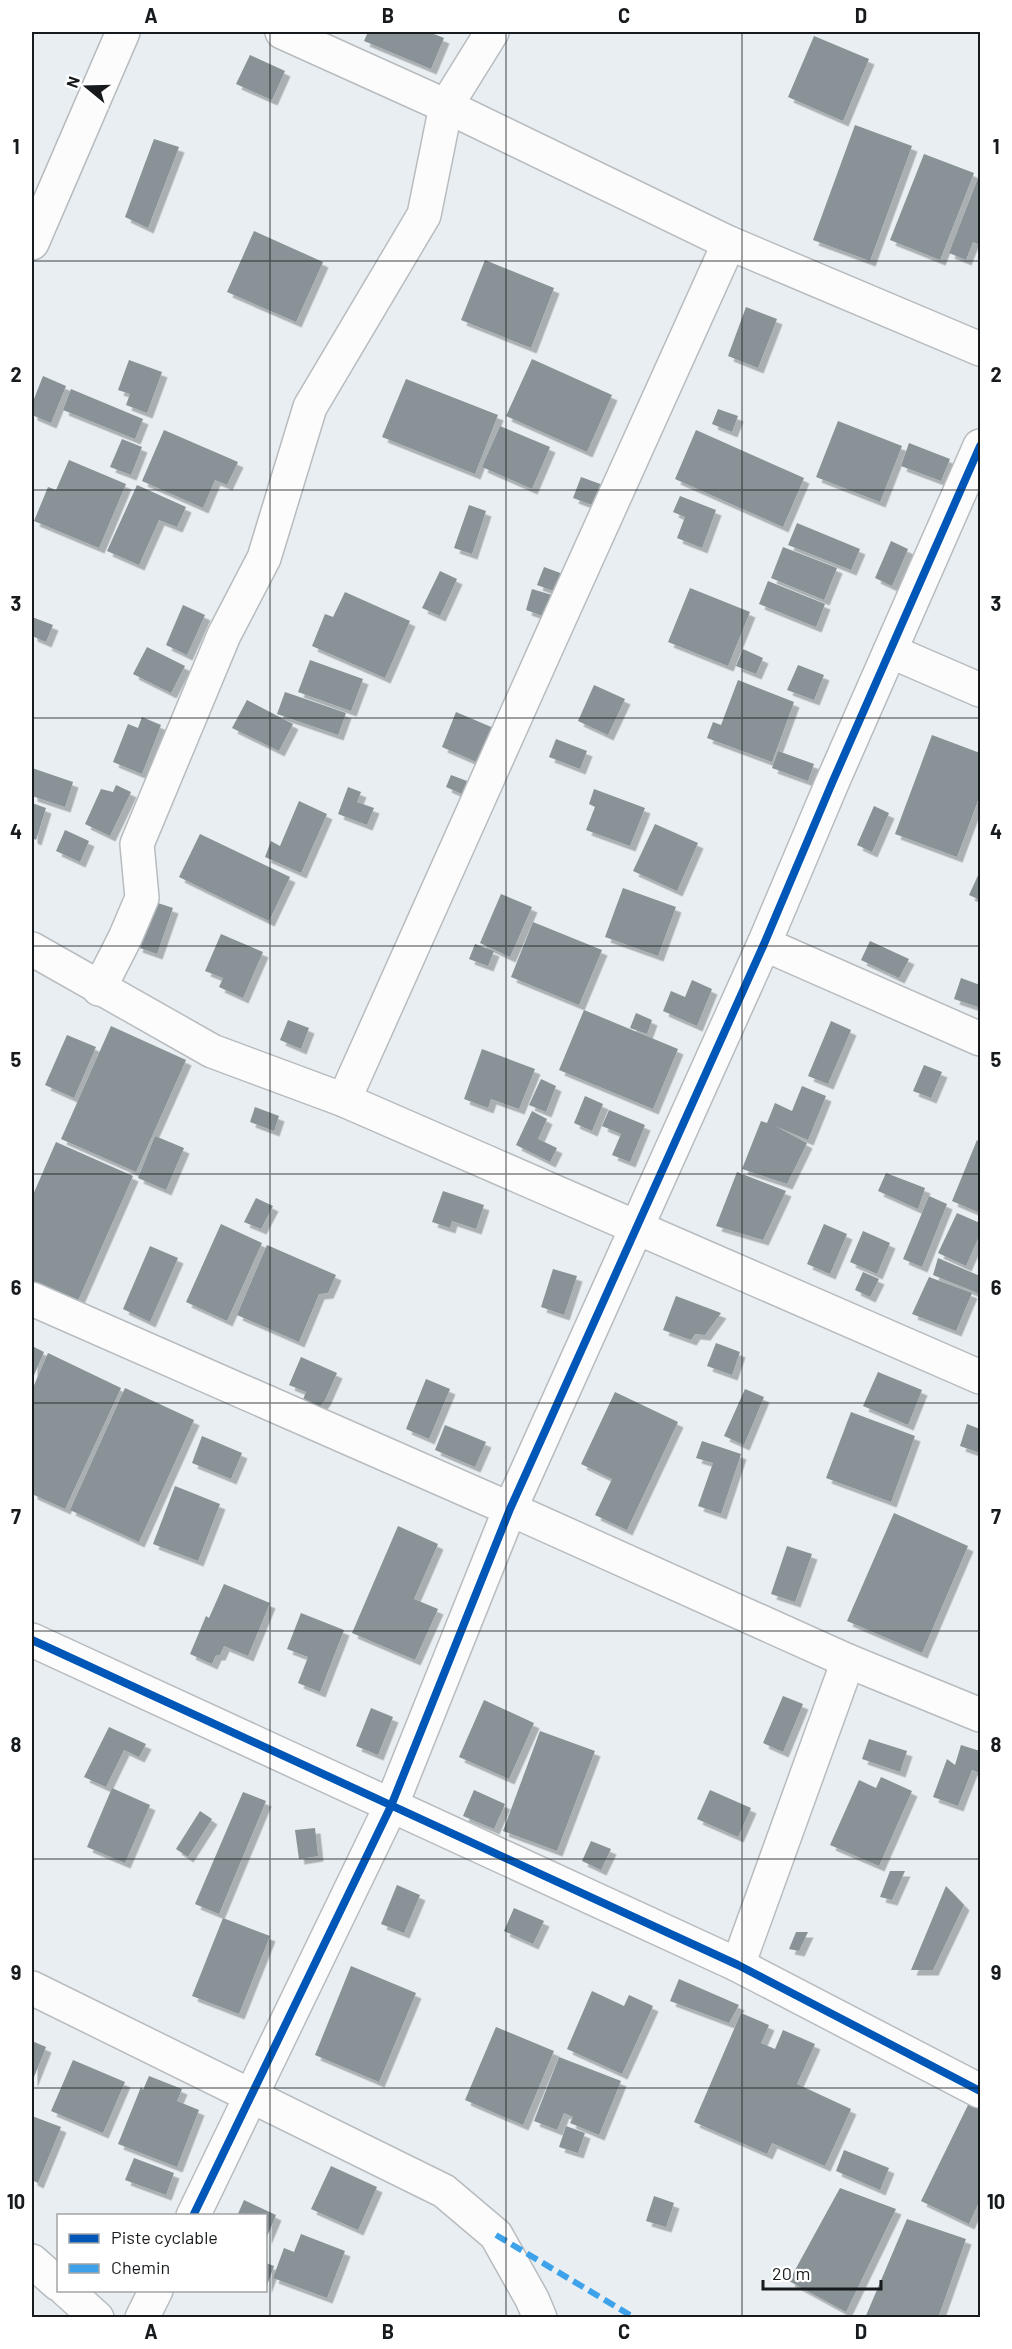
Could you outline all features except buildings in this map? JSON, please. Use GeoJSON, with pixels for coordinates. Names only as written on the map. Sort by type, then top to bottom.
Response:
{"type":"FeatureCollection","features":[{"type":"Feature","properties":{"kind":"street"},"geometry":{"type":"LineString","coordinates":[[32,243],[123,32]]}},
{"type":"Feature","properties":{"kind":"street"},"geometry":{"type":"LineString","coordinates":[[282,32],[446,106],[729,243],[981,349]]}},
{"type":"Feature","properties":{"kind":"street"},"geometry":{"type":"LineString","coordinates":[[99,989],[142,898],[137,844],[224,636],[264,558],[310,407],[424,215],[446,106],[492,32]]}},
{"type":"Feature","properties":{"kind":"street"},"geometry":{"type":"LineString","coordinates":[[344,1100],[424,917],[729,243]]}},
{"type":"Feature","properties":{"kind":"street"},"geometry":{"type":"LineString","coordinates":[[194,2214],[392,1806],[510,1509],[764,944],[831,783],[981,446]]}},
{"type":"Feature","properties":{"kind":"street"},"geometry":{"type":"LineString","coordinates":[[890,651],[981,690]]}},
{"type":"Feature","properties":{"kind":"street"},"geometry":{"type":"LineString","coordinates":[[764,944],[981,1039]]}},
{"type":"Feature","properties":{"kind":"street"},"geometry":{"type":"LineString","coordinates":[[32,949],[212,1051],[344,1100],[981,1377]]}},
{"type":"Feature","properties":{"kind":"street"},"geometry":{"type":"LineString","coordinates":[[32,1299],[510,1509],[848,1661],[981,1715]]}},
{"type":"Feature","properties":{"kind":"street"},"geometry":{"type":"LineString","coordinates":[[32,1640],[738,1965],[981,2091]]}},
{"type":"Feature","properties":{"kind":"street"},"geometry":{"type":"LineString","coordinates":[[738,1965],[848,1661]]}},
{"type":"Feature","properties":{"kind":"street"},"geometry":{"type":"LineString","coordinates":[[32,1988],[444,2191],[496,2235],[532,2299],[540,2318]]}},
{"type":"Feature","properties":{"kind":"street"},"geometry":{"type":"LineString","coordinates":[[32,2261],[57,2283]]}},
{"type":"Feature","properties":{"kind":"street"},"geometry":{"type":"LineString","coordinates":[[68,2292],[97,2318]]}},
{"type":"Feature","properties":{"kind":"street"},"geometry":{"type":"LineString","coordinates":[[142,2318],[155,2292]]}},
{"type":"Feature","properties":{"kind":"marked path"},"geometry":{"type":"LineString","coordinates":[[496,2235],[635,2318]]}},
{"type":"Feature","properties":{"kind":"cycle path"},"geometry":{"type":"LineString","coordinates":[[194,2214],[391,1806],[510,1509],[764,944],[980,446]]}},
{"type":"Feature","properties":{"kind":"cycle path"},"geometry":{"type":"LineString","coordinates":[[32,1640],[738,1965],[980,2091]]}}]}
